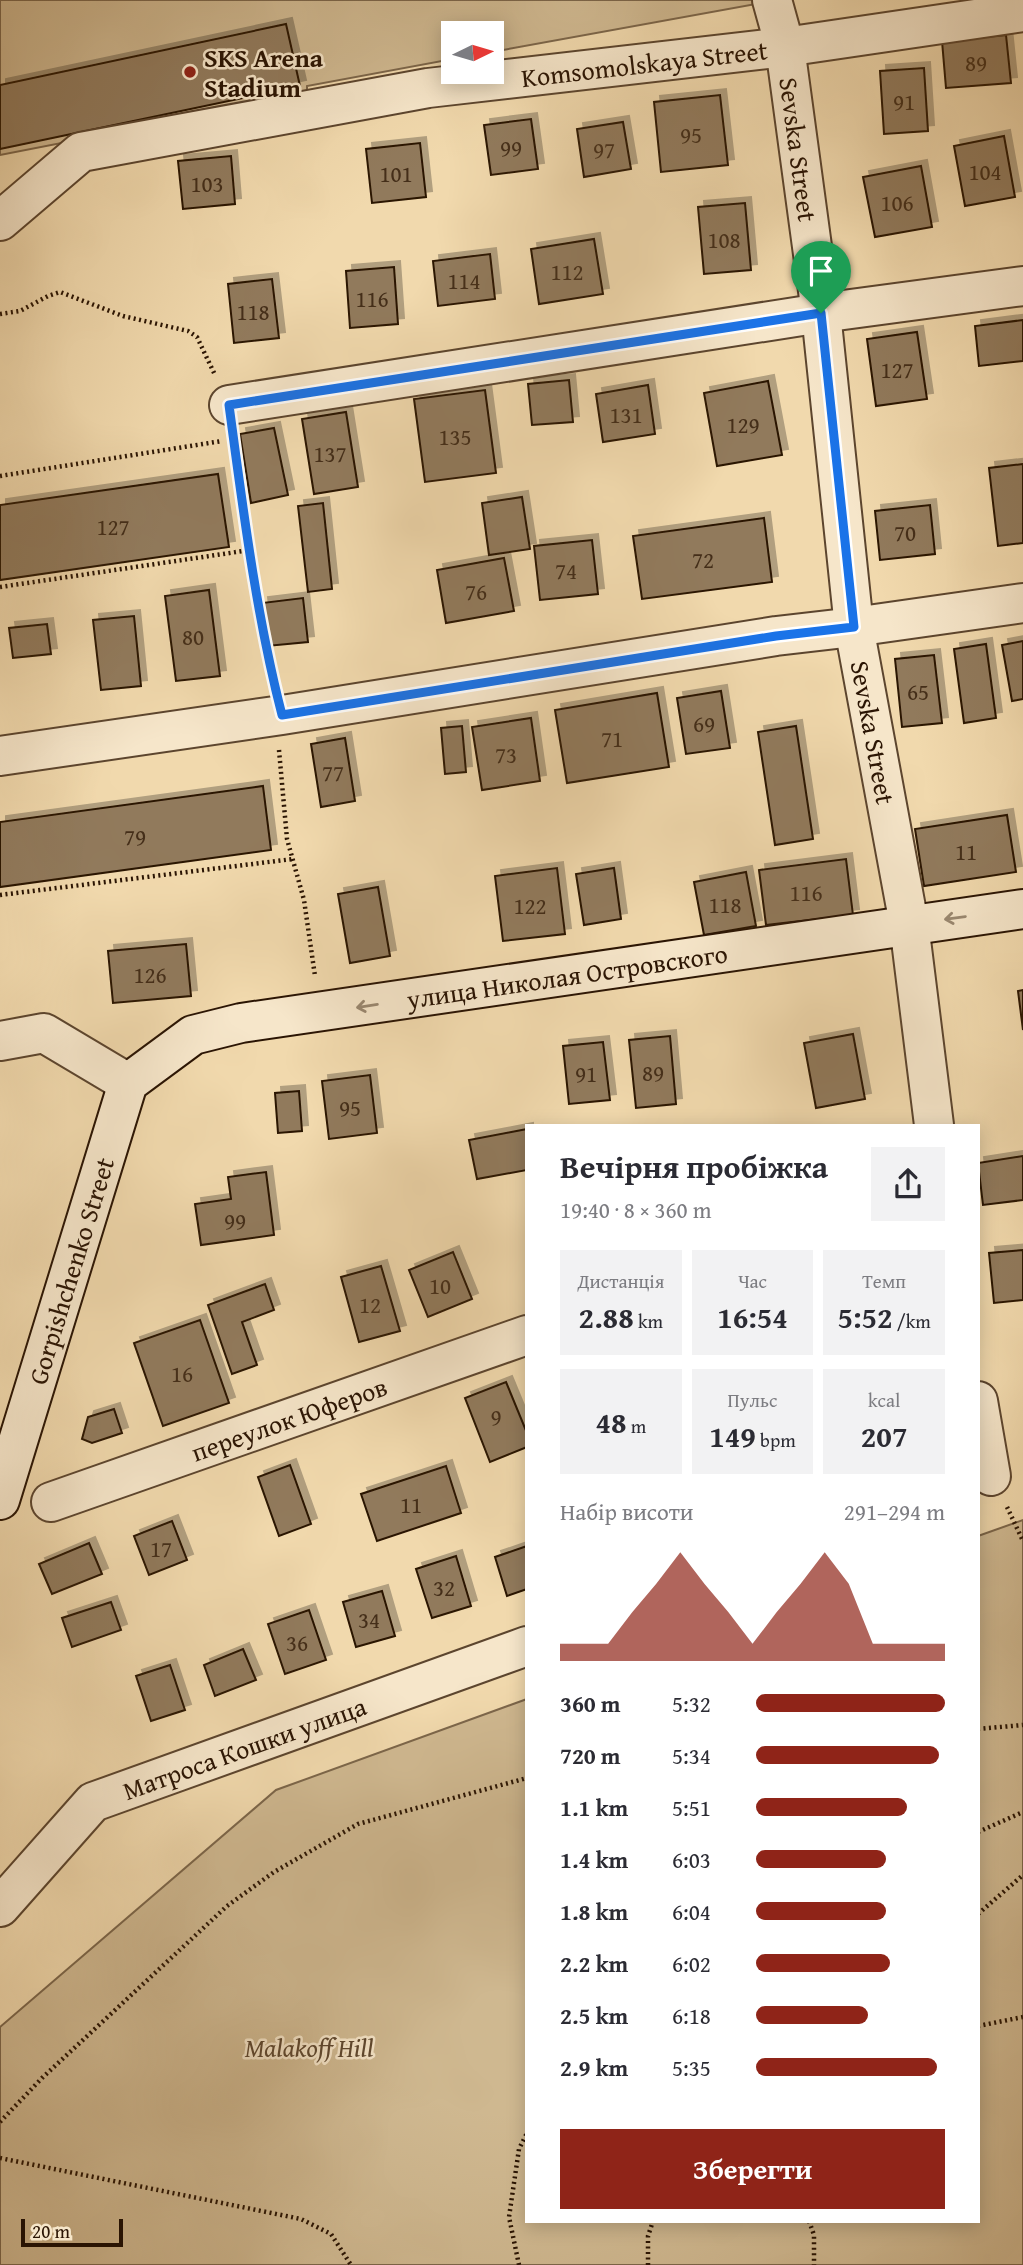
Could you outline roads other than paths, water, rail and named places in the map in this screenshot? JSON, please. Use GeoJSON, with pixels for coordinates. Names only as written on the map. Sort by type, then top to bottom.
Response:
{"type":"FeatureCollection","features":[{"type":"Feature","properties":{"kind":"street","name":"Sevska Street"},"geometry":{"type":"LineString","coordinates":[[772,0],[785,47],[821,313],[854,627],[909,925],[934,1124]]}},
{"type":"Feature","properties":{"kind":"street","name":"Komsomolskaya Street"},"geometry":{"type":"LineString","coordinates":[[0,221],[81,152],[428,88],[785,47],[1023,12]]}},
{"type":"Feature","properties":{"kind":"street"},"geometry":{"type":"LineString","coordinates":[[231,422],[821,313],[1023,286]]}},
{"type":"Feature","properties":{"kind":"street"},"geometry":{"type":"LineString","coordinates":[[0,755],[282,715],[776,636],[1023,603]]}},
{"type":"Feature","properties":{"kind":"street","name":"улица Николая Островского"},"geometry":{"type":"LineString","coordinates":[[128,1083],[193,1035],[241,1023],[1023,909]]}},
{"type":"Feature","properties":{"kind":"street"},"geometry":{"type":"LineString","coordinates":[[0,1041],[44,1033],[128,1083]]}},
{"type":"Feature","properties":{"kind":"street","name":"Gorpishchenko Street"},"geometry":{"type":"LineString","coordinates":[[0,1500],[128,1083]]}},
{"type":"Feature","properties":{"kind":"street","name":"переулок Юферов"},"geometry":{"type":"LineString","coordinates":[[51,1502],[525,1336]]}},
{"type":"Feature","properties":{"kind":"street"},"geometry":{"type":"LineString","coordinates":[[980,1409],[997,1473]]}},
{"type":"Feature","properties":{"kind":"street","name":"Матроса Кошки улица"},"geometry":{"type":"LineString","coordinates":[[0,1906],[93,1802],[525,1647]]}},
{"type":"Feature","properties":{"kind":"place","name":"SKS Arena Stadium"},"geometry":{"type":"Point","coordinates":[190,72]}},
{"type":"Feature","properties":{"kind":"park label","name":"Malakoff Hill"},"geometry":{"type":"Point","coordinates":[309,2047]}}]}
